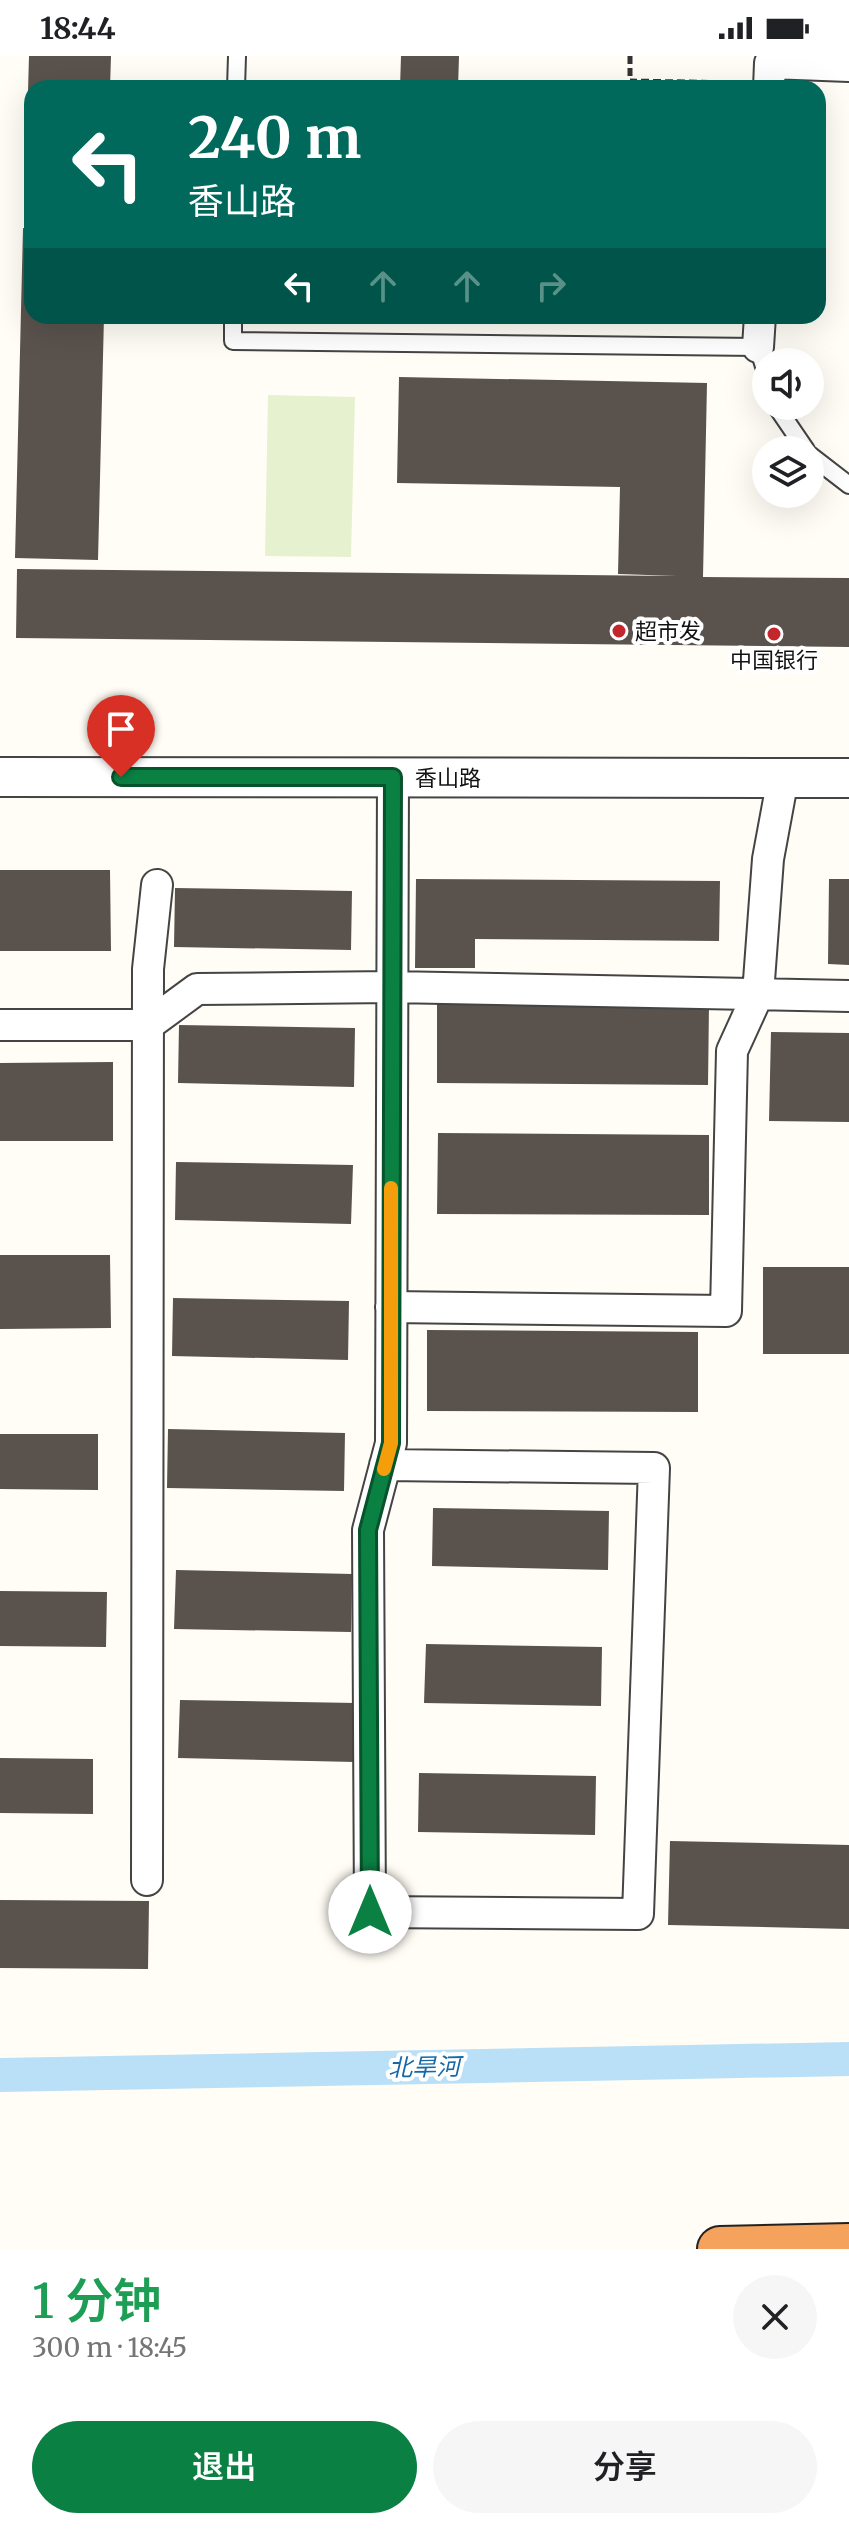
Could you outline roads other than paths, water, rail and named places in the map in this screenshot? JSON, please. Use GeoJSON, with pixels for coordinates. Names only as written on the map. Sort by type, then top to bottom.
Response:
{"type":"FeatureCollection","features":[{"type":"Feature","properties":{"kind":"highway"},"geometry":{"type":"LineString","coordinates":[[720,2249],[849,2246]]}},
{"type":"Feature","properties":{"kind":"street"},"geometry":{"type":"LineString","coordinates":[[769,80],[770,63],[849,66]]}},
{"type":"Feature","properties":{"kind":"street"},"geometry":{"type":"LineString","coordinates":[[760,324],[761,348]]}},
{"type":"Feature","properties":{"kind":"street","name":"香山路"},"geometry":{"type":"LineString","coordinates":[[0,777],[849,778]]}},
{"type":"Feature","properties":{"kind":"street"},"geometry":{"type":"LineString","coordinates":[[385,1465],[654,1468],[638,1914],[370,1912],[368,1530],[385,1465],[391,1443],[393,777]]}},
{"type":"Feature","properties":{"kind":"street"},"geometry":{"type":"LineString","coordinates":[[391,1307],[726,1311],[732,1051],[758,994],[768,859],[783,778]]}},
{"type":"Feature","properties":{"kind":"street"},"geometry":{"type":"LineString","coordinates":[[147,1880],[148,969],[157,885]]}},
{"type":"Feature","properties":{"kind":"street"},"geometry":{"type":"LineString","coordinates":[[0,1025],[148,1025],[197,989],[391,987],[849,996]]}},
{"type":"Feature","properties":{"kind":"lane"},"geometry":{"type":"LineString","coordinates":[[236,80],[237,56]]}},
{"type":"Feature","properties":{"kind":"lane"},"geometry":{"type":"LineString","coordinates":[[233,324],[233,341],[752,360]]}},
{"type":"Feature","properties":{"kind":"lane"},"geometry":{"type":"LineString","coordinates":[[824,466],[849,485]]}},
{"type":"Feature","properties":{"kind":"waterway","name":"北旱河"},"geometry":{"type":"LineString","coordinates":[[0,2075],[849,2059]]}},
{"type":"Feature","properties":{"kind":"place","name":"超市发"},"geometry":{"type":"Point","coordinates":[619,631]}},
{"type":"Feature","properties":{"kind":"place","name":"中国银行"},"geometry":{"type":"Point","coordinates":[774,634]}}]}
